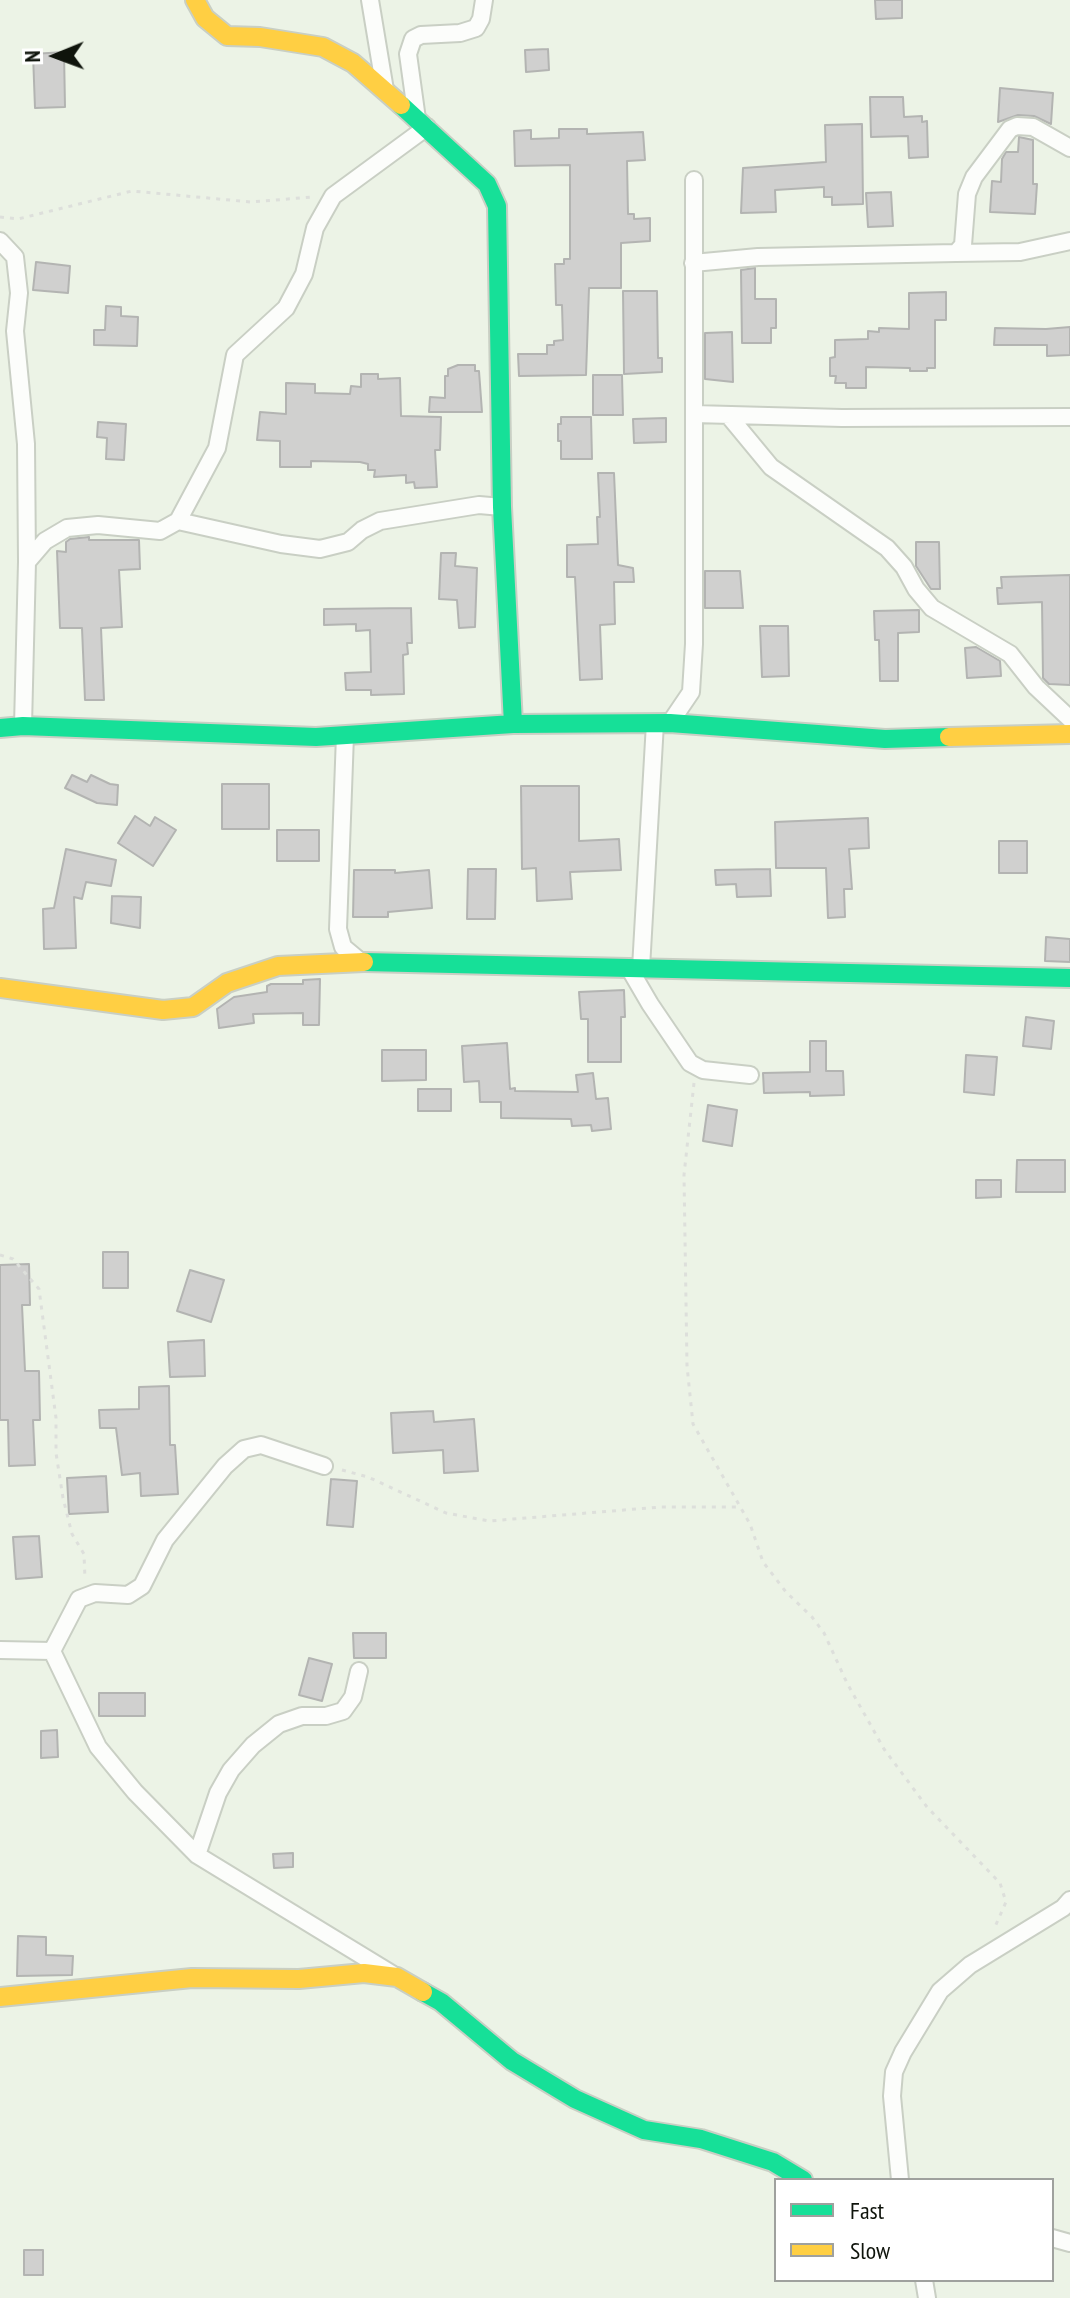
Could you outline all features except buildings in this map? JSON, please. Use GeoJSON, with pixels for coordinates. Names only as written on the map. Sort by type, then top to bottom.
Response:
{"type":"FeatureCollection","features":[{"type":"Feature","properties":{"kind":"street"},"geometry":{"type":"LineString","coordinates":[[195,0],[205,18],[227,36],[260,37],[323,47],[353,63],[487,184],[497,206],[502,507],[513,724]]}},
{"type":"Feature","properties":{"kind":"street"},"geometry":{"type":"LineString","coordinates":[[370,0],[385,90]]}},
{"type":"Feature","properties":{"kind":"street"},"geometry":{"type":"LineString","coordinates":[[422,123],[408,54],[413,39],[421,35],[460,33],[476,28],[484,0]]}},
{"type":"Feature","properties":{"kind":"street"},"geometry":{"type":"LineString","coordinates":[[27,562],[45,541],[67,528],[98,525],[160,531],[178,521],[217,448],[235,355],[286,308],[304,274],[315,228],[333,196],[422,123]]}},
{"type":"Feature","properties":{"kind":"street"},"geometry":{"type":"LineString","coordinates":[[956,253],[963,245],[967,194],[974,177],[1004,135],[1017,126],[1033,127],[1070,148]]}},
{"type":"Feature","properties":{"kind":"street"},"geometry":{"type":"LineString","coordinates":[[694,180],[694,644],[691,692],[662,723],[635,968],[650,1004],[690,1063],[703,1070],[750,1075]]}},
{"type":"Feature","properties":{"kind":"street"},"geometry":{"type":"LineString","coordinates":[[0,241],[15,257],[19,293],[15,331],[26,444],[23,726]]}},
{"type":"Feature","properties":{"kind":"street"},"geometry":{"type":"LineString","coordinates":[[693,263],[758,257],[1020,252],[1070,241]]}},
{"type":"Feature","properties":{"kind":"street"},"geometry":{"type":"LineString","coordinates":[[694,414],[842,418],[1070,417]]}},
{"type":"Feature","properties":{"kind":"street"},"geometry":{"type":"LineString","coordinates":[[728,415],[771,467],[887,548],[932,608],[1010,654],[1036,687],[1070,719]]}},
{"type":"Feature","properties":{"kind":"street"},"geometry":{"type":"LineString","coordinates":[[178,521],[241,536],[320,549],[348,542],[380,521],[479,505],[502,507]]}},
{"type":"Feature","properties":{"kind":"street"},"geometry":{"type":"LineString","coordinates":[[0,728],[23,726],[316,737],[513,724],[662,723],[885,739],[1070,734]]}},
{"type":"Feature","properties":{"kind":"street"},"geometry":{"type":"LineString","coordinates":[[345,735],[338,929],[343,947],[361,962]]}},
{"type":"Feature","properties":{"kind":"street"},"geometry":{"type":"LineString","coordinates":[[0,988],[163,1010],[193,1007],[227,983],[278,966],[361,962],[1070,978]]}},
{"type":"Feature","properties":{"kind":"street"},"geometry":{"type":"LineString","coordinates":[[52,1651],[79,1599],[86,1595],[128,1595],[142,1586],[165,1540],[225,1466],[244,1449],[261,1445],[324,1466]]}},
{"type":"Feature","properties":{"kind":"street"},"geometry":{"type":"LineString","coordinates":[[0,1650],[52,1651]]}},
{"type":"Feature","properties":{"kind":"street"},"geometry":{"type":"LineString","coordinates":[[52,1651],[98,1747],[135,1792],[197,1855],[441,2002],[512,2061],[575,2099],[644,2130],[701,2139],[773,2162],[800,2178]]}},
{"type":"Feature","properties":{"kind":"street"},"geometry":{"type":"LineString","coordinates":[[197,1855],[218,1793],[231,1770],[253,1745],[279,1724],[302,1716],[326,1716],[343,1711],[353,1697],[359,1671]]}},
{"type":"Feature","properties":{"kind":"street"},"geometry":{"type":"LineString","coordinates":[[900,2178],[892,2096],[894,2072],[940,1991],[970,1965],[1063,1908],[1070,1900]]}},
{"type":"Feature","properties":{"kind":"street"},"geometry":{"type":"LineString","coordinates":[[0,1997],[192,1978],[299,1979],[364,1973],[397,1977]]}},
{"type":"Feature","properties":{"kind":"path"},"geometry":{"type":"LineString","coordinates":[[0,217],[18,219],[132,191],[251,202],[333,196]]}},
{"type":"Feature","properties":{"kind":"path"},"geometry":{"type":"LineString","coordinates":[[690,1063],[695,1090],[684,1175],[683,1223],[687,1366],[693,1424],[750,1524],[763,1562],[824,1633],[847,1683],[884,1749],[927,1807],[1000,1883],[1006,1902],[993,1933]]}},
{"type":"Feature","properties":{"kind":"path"},"geometry":{"type":"LineString","coordinates":[[0,1255],[13,1259],[39,1289],[56,1418],[59,1468],[72,1534],[84,1554],[86,1595]]}},
{"type":"Feature","properties":{"kind":"path"},"geometry":{"type":"LineString","coordinates":[[324,1466],[368,1477],[446,1513],[489,1521],[661,1507],[740,1507]]}},
{"type":"Feature","properties":{"kind":"traffic: fast"},"geometry":{"type":"LineString","coordinates":[[401,105],[487,184],[497,206],[502,507],[513,724]]}},
{"type":"Feature","properties":{"kind":"traffic: fast"},"geometry":{"type":"LineString","coordinates":[[0,728],[23,726],[316,737],[513,724],[670,723],[885,739],[949,737]]}},
{"type":"Feature","properties":{"kind":"traffic: fast"},"geometry":{"type":"LineString","coordinates":[[364,962],[1070,978]]}},
{"type":"Feature","properties":{"kind":"traffic: fast"},"geometry":{"type":"LineString","coordinates":[[423,1992],[441,2002],[512,2061],[575,2099],[644,2130],[701,2139],[773,2162],[800,2178]]}},
{"type":"Feature","properties":{"kind":"traffic: slow"},"geometry":{"type":"LineString","coordinates":[[195,0],[205,18],[227,36],[260,37],[323,47],[353,63],[401,105]]}},
{"type":"Feature","properties":{"kind":"traffic: slow"},"geometry":{"type":"LineString","coordinates":[[949,737],[1070,734]]}},
{"type":"Feature","properties":{"kind":"traffic: slow"},"geometry":{"type":"LineString","coordinates":[[0,988],[163,1010],[193,1007],[227,983],[278,966],[364,962]]}},
{"type":"Feature","properties":{"kind":"traffic: slow"},"geometry":{"type":"LineString","coordinates":[[0,1997],[192,1978],[299,1979],[364,1973],[397,1977],[423,1992]]}}]}
